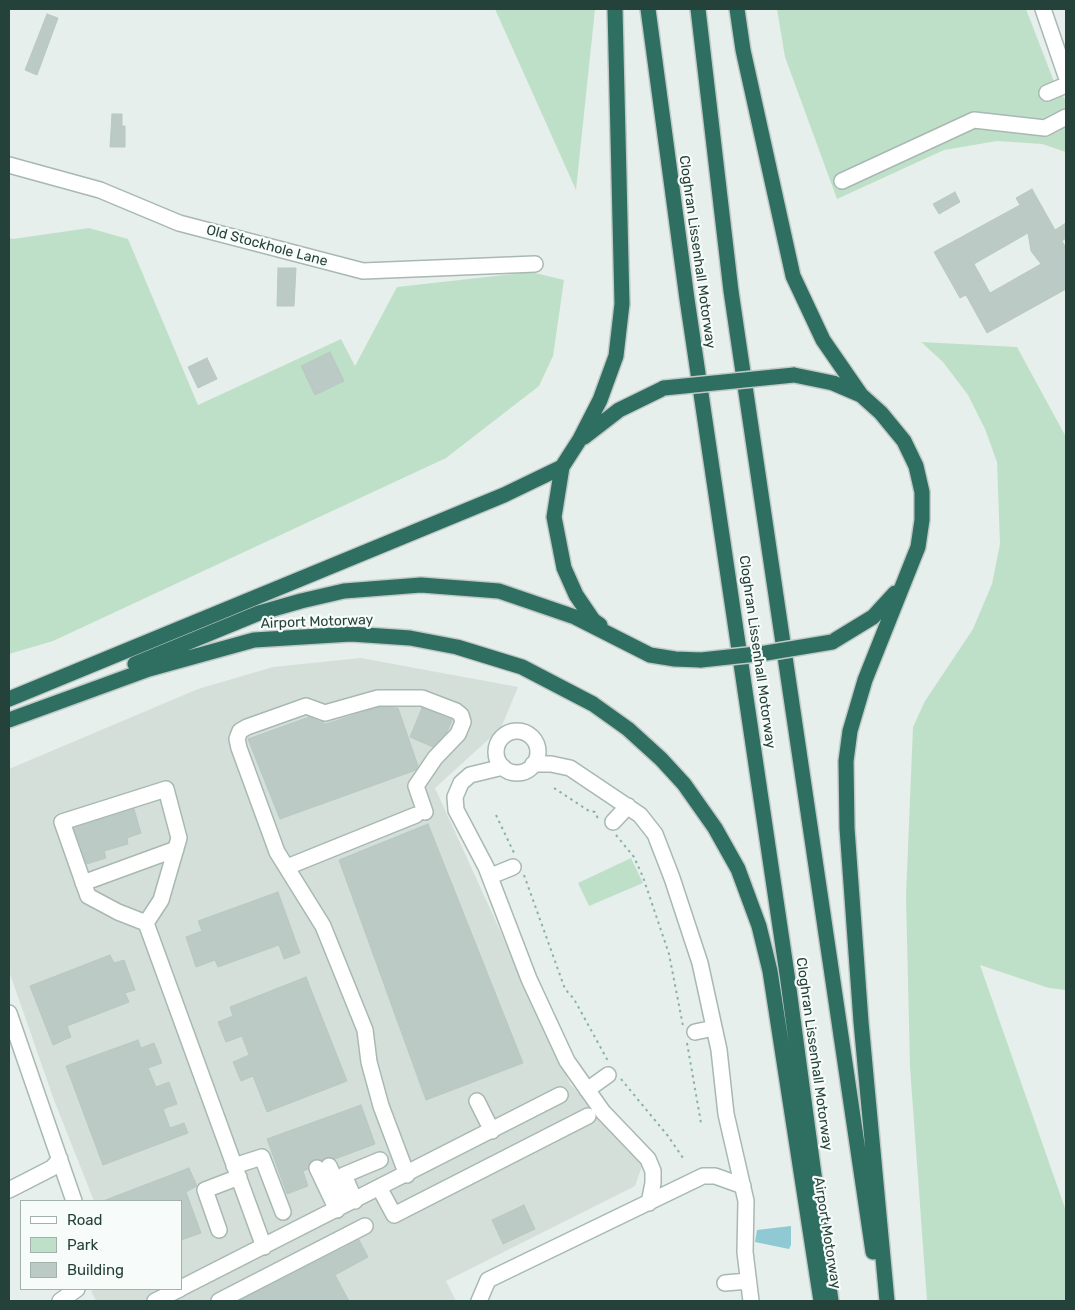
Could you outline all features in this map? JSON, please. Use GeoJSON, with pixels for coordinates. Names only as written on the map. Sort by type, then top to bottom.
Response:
{"type":"FeatureCollection","features":[{"type":"Feature","properties":{"kind":"highway"},"geometry":{"type":"LineString","coordinates":[[615,9],[622,304],[616,356],[600,400],[580,439],[562,468],[554,517],[564,568],[576,595],[593,620],[618,640]]}},
{"type":"Feature","properties":{"kind":"highway","name":"Cloghran Lissenhall Motorway"},"geometry":{"type":"LineString","coordinates":[[648,9],[687,299],[787,974],[831,1301]]}},
{"type":"Feature","properties":{"kind":"highway","name":"Cloghran Lissenhall Motorway"},"geometry":{"type":"LineString","coordinates":[[698,9],[731,291],[880,1301]]}},
{"type":"Feature","properties":{"kind":"highway"},"geometry":{"type":"LineString","coordinates":[[737,9],[743,50],[793,276],[823,340],[861,395],[881,413],[904,441],[916,466],[922,492],[922,520],[918,547],[865,680],[853,723],[846,761],[845,793],[861,1022],[887,1301]]}},
{"type":"Feature","properties":{"kind":"highway"},"geometry":{"type":"LineString","coordinates":[[580,439],[619,410],[664,388],[794,375],[833,383],[861,395]]}},
{"type":"Feature","properties":{"kind":"highway","name":"Airport Motorway"},"geometry":{"type":"LineString","coordinates":[[9,699],[504,495],[562,468]]}},
{"type":"Feature","properties":{"kind":"highway"},"geometry":{"type":"LineString","coordinates":[[9,715],[259,613],[344,591],[420,585],[460,586],[500,591],[575,617],[650,655],[675,659],[701,660],[766,653],[832,642],[874,617],[903,584]]}},
{"type":"Feature","properties":{"kind":"highway","name":"Airport Motorway"},"geometry":{"type":"LineString","coordinates":[[9,720],[150,668],[254,640],[351,634],[410,638],[457,647],[522,667],[593,704],[628,729],[661,758],[684,784],[714,828],[738,869],[759,926],[770,971],[821,1301]]}},
{"type":"Feature","properties":{"kind":"street"},"geometry":{"type":"LineString","coordinates":[[1043,9],[1066,76]]}},
{"type":"Feature","properties":{"kind":"street"},"geometry":{"type":"LineString","coordinates":[[1047,93],[1066,85]]}},
{"type":"Feature","properties":{"kind":"street"},"geometry":{"type":"LineString","coordinates":[[842,181],[974,120],[1045,128],[1066,117]]}},
{"type":"Feature","properties":{"kind":"street","name":"Old Stockhole Lane"},"geometry":{"type":"LineString","coordinates":[[9,165],[100,190],[179,222],[363,271],[535,264]]}},
{"type":"Feature","properties":{"kind":"street"},"geometry":{"type":"LineString","coordinates":[[287,867],[421,814],[416,786],[436,758],[458,734],[463,722],[461,715],[422,698],[378,698],[325,713],[306,706],[240,731],[238,748],[277,852],[323,926],[365,1030],[369,1062],[381,1106],[408,1175]]}},
{"type":"Feature","properties":{"kind":"street"},"geometry":{"type":"LineString","coordinates":[[515,731],[528,734],[536,745],[536,758],[533,764],[528,769],[515,773],[503,767],[496,755],[496,749],[502,736],[515,731]]}},
{"type":"Feature","properties":{"kind":"street"},"geometry":{"type":"LineString","coordinates":[[533,764],[551,764],[570,768],[640,815],[655,834],[672,878],[700,963],[719,1050],[726,1114],[744,1186],[748,1217],[745,1252],[751,1301]]}},
{"type":"Feature","properties":{"kind":"street"},"geometry":{"type":"LineString","coordinates":[[503,767],[470,775],[461,783],[455,797],[456,810],[490,876],[529,979],[567,1061],[602,1112],[648,1159],[654,1171],[649,1203]]}},
{"type":"Feature","properties":{"kind":"street"},"geometry":{"type":"LineString","coordinates":[[146,923],[161,900],[179,838],[166,789],[62,822],[88,896],[118,912],[146,923],[264,1247]]}},
{"type":"Feature","properties":{"kind":"street"},"geometry":{"type":"LineString","coordinates":[[610,826],[628,806]]}},
{"type":"Feature","properties":{"kind":"street"},"geometry":{"type":"LineString","coordinates":[[83,883],[176,849]]}},
{"type":"Feature","properties":{"kind":"street"},"geometry":{"type":"LineString","coordinates":[[490,876],[518,866]]}},
{"type":"Feature","properties":{"kind":"street"},"geometry":{"type":"LineString","coordinates":[[10,1022],[74,1200]]}},
{"type":"Feature","properties":{"kind":"street"},"geometry":{"type":"LineString","coordinates":[[688,1033],[714,1028]]}},
{"type":"Feature","properties":{"kind":"street"},"geometry":{"type":"LineString","coordinates":[[587,1090],[614,1073]]}},
{"type":"Feature","properties":{"kind":"street"},"geometry":{"type":"LineString","coordinates":[[182,1288],[408,1175],[560,1095]]}},
{"type":"Feature","properties":{"kind":"street"},"geometry":{"type":"LineString","coordinates":[[477,1101],[492,1131]]}},
{"type":"Feature","properties":{"kind":"street"},"geometry":{"type":"LineString","coordinates":[[380,1189],[394,1214],[588,1116]]}},
{"type":"Feature","properties":{"kind":"street"},"geometry":{"type":"LineString","coordinates":[[219,1230],[205,1190],[262,1157],[283,1212]]}},
{"type":"Feature","properties":{"kind":"street"},"geometry":{"type":"LineString","coordinates":[[9,1190],[52,1168],[60,1159]]}},
{"type":"Feature","properties":{"kind":"street"},"geometry":{"type":"LineString","coordinates":[[346,1205],[344,1176],[380,1160]]}},
{"type":"Feature","properties":{"kind":"street"},"geometry":{"type":"LineString","coordinates":[[323,1167],[346,1205]]}},
{"type":"Feature","properties":{"kind":"street"},"geometry":{"type":"LineString","coordinates":[[479,1301],[488,1280],[703,1176],[715,1176],[744,1186]]}},
{"type":"Feature","properties":{"kind":"street"},"geometry":{"type":"LineString","coordinates":[[219,1301],[365,1226]]}},
{"type":"Feature","properties":{"kind":"street"},"geometry":{"type":"LineString","coordinates":[[725,1283],[748,1281]]}},
{"type":"Feature","properties":{"kind":"street"},"geometry":{"type":"LineString","coordinates":[[60,1301],[76,1290]]}},
{"type":"Feature","properties":{"kind":"street"},"geometry":{"type":"LineString","coordinates":[[155,1301],[177,1290]]}},
{"type":"Feature","properties":{"kind":"path"},"geometry":{"type":"LineString","coordinates":[[554,788],[589,811],[595,812],[596,819],[610,826],[634,857],[644,877],[669,954],[688,1033],[701,1124]]}},
{"type":"Feature","properties":{"kind":"path"},"geometry":{"type":"LineString","coordinates":[[496,815],[518,866],[565,989],[574,999],[614,1073],[668,1136],[683,1158]]}},
{"type":"Feature","properties":{"kind":"shaded area"},"geometry":{"type":"Polygon","coordinates":[[[361,658],[518,687],[501,728],[435,788],[570,1084],[644,1160],[635,1186],[446,1281],[456,1301],[96,1301],[91,1291],[182,1290],[182,1200],[94,1200],[54,1100],[9,971],[9,769],[198,689],[273,667],[361,658]]]}},
{"type":"Feature","properties":{"kind":"green space"},"geometry":{"type":"Polygon","coordinates":[[[495,9],[595,9],[576,190],[495,9]]]}},
{"type":"Feature","properties":{"kind":"green space"},"geometry":{"type":"Polygon","coordinates":[[[777,9],[1026,9],[1053,79],[1066,101],[1066,152],[1042,144],[997,141],[944,150],[837,199],[785,57],[777,9]]]}},
{"type":"Feature","properties":{"kind":"green space"},"geometry":{"type":"Polygon","coordinates":[[[89,228],[128,239],[198,405],[341,339],[355,366],[397,287],[531,272],[564,280],[553,356],[539,386],[446,458],[53,641],[9,654],[9,238],[89,228]]]}},
{"type":"Feature","properties":{"kind":"green space"},"geometry":{"type":"Polygon","coordinates":[[[921,342],[1017,347],[1066,437],[1066,990],[1049,988],[980,965],[1066,1211],[1066,1301],[927,1301],[910,1067],[906,896],[913,727],[925,701],[973,629],[992,584],[1000,544],[997,462],[985,429],[968,395],[943,362],[921,342]]]}},
{"type":"Feature","properties":{"kind":"green space"},"geometry":{"type":"Polygon","coordinates":[[[631,858],[643,883],[589,906],[578,883],[631,858]]]}},
{"type":"Feature","properties":{"kind":"water"},"geometry":{"type":"Polygon","coordinates":[[[791,1226],[791,1245],[789,1249],[755,1242],[757,1230],[791,1226]]]}},
{"type":"Feature","properties":{"kind":"building"},"geometry":{"type":"Polygon","coordinates":[[[47,14],[58,18],[37,75],[25,70],[47,14]]]}},
{"type":"Feature","properties":{"kind":"building"},"geometry":{"type":"Polygon","coordinates":[[[112,114],[122,114],[122,126],[125,126],[125,147],[110,147],[112,114]]]}},
{"type":"Feature","properties":{"kind":"building"},"geometry":{"type":"Polygon","coordinates":[[[1032,189],[1055,230],[1066,223],[1066,238],[1062,241],[1066,248],[1066,289],[987,333],[966,295],[960,298],[934,252],[1020,205],[1016,198],[1032,189]],[[1028,233],[974,264],[990,293],[1041,264],[1031,251],[1028,233]]]}},
{"type":"Feature","properties":{"kind":"building"},"geometry":{"type":"Polygon","coordinates":[[[955,192],[960,202],[939,214],[933,204],[955,192]]]}},
{"type":"Feature","properties":{"kind":"building"},"geometry":{"type":"Polygon","coordinates":[[[278,268],[296,268],[294,306],[277,306],[278,268]]]}},
{"type":"Feature","properties":{"kind":"building"},"geometry":{"type":"Polygon","coordinates":[[[330,352],[344,381],[315,395],[301,366],[330,352]]]}},
{"type":"Feature","properties":{"kind":"building"},"geometry":{"type":"Polygon","coordinates":[[[207,358],[217,379],[198,388],[188,367],[207,358]]]}},
{"type":"Feature","properties":{"kind":"building"},"geometry":{"type":"Polygon","coordinates":[[[379,707],[398,708],[418,766],[416,770],[280,819],[248,739],[309,717],[326,724],[379,707]]]}},
{"type":"Feature","properties":{"kind":"building"},"geometry":{"type":"Polygon","coordinates":[[[422,708],[452,720],[447,732],[433,747],[410,737],[422,708]]]}},
{"type":"Feature","properties":{"kind":"building"},"geometry":{"type":"Polygon","coordinates":[[[134,809],[141,833],[127,838],[128,844],[104,851],[106,858],[87,864],[74,828],[134,809]]]}},
{"type":"Feature","properties":{"kind":"building"},"geometry":{"type":"Polygon","coordinates":[[[428,824],[523,1063],[426,1100],[339,860],[428,824]]]}},
{"type":"Feature","properties":{"kind":"building"},"geometry":{"type":"Polygon","coordinates":[[[278,892],[300,953],[284,959],[279,945],[218,967],[215,960],[196,967],[186,937],[202,931],[198,921],[278,892]]]}},
{"type":"Feature","properties":{"kind":"building"},"geometry":{"type":"Polygon","coordinates":[[[110,955],[114,963],[124,960],[135,990],[125,993],[129,1002],[67,1026],[71,1037],[53,1045],[30,986],[110,955]]]}},
{"type":"Feature","properties":{"kind":"building"},"geometry":{"type":"Polygon","coordinates":[[[306,977],[347,1081],[267,1112],[253,1076],[241,1081],[233,1062],[249,1055],[242,1036],[226,1042],[218,1022],[233,1016],[230,1007],[306,977]]]}},
{"type":"Feature","properties":{"kind":"building"},"geometry":{"type":"Polygon","coordinates":[[[138,1040],[141,1048],[154,1043],[162,1063],[148,1068],[156,1087],[169,1082],[177,1104],[163,1109],[170,1128],[184,1123],[188,1133],[103,1165],[66,1066],[138,1040]]]}},
{"type":"Feature","properties":{"kind":"building"},"geometry":{"type":"Polygon","coordinates":[[[361,1105],[375,1144],[335,1159],[329,1157],[322,1160],[313,1160],[308,1169],[303,1171],[308,1186],[287,1194],[267,1139],[361,1105]]]}},
{"type":"Feature","properties":{"kind":"building"},"geometry":{"type":"Polygon","coordinates":[[[189,1168],[197,1186],[186,1192],[201,1233],[182,1240],[182,1200],[106,1200],[189,1168]]]}},
{"type":"Feature","properties":{"kind":"building"},"geometry":{"type":"Polygon","coordinates":[[[524,1205],[535,1229],[503,1244],[492,1220],[524,1205]]]}},
{"type":"Feature","properties":{"kind":"building"},"geometry":{"type":"Polygon","coordinates":[[[359,1240],[368,1257],[335,1275],[349,1301],[239,1301],[359,1240]]]}}]}
